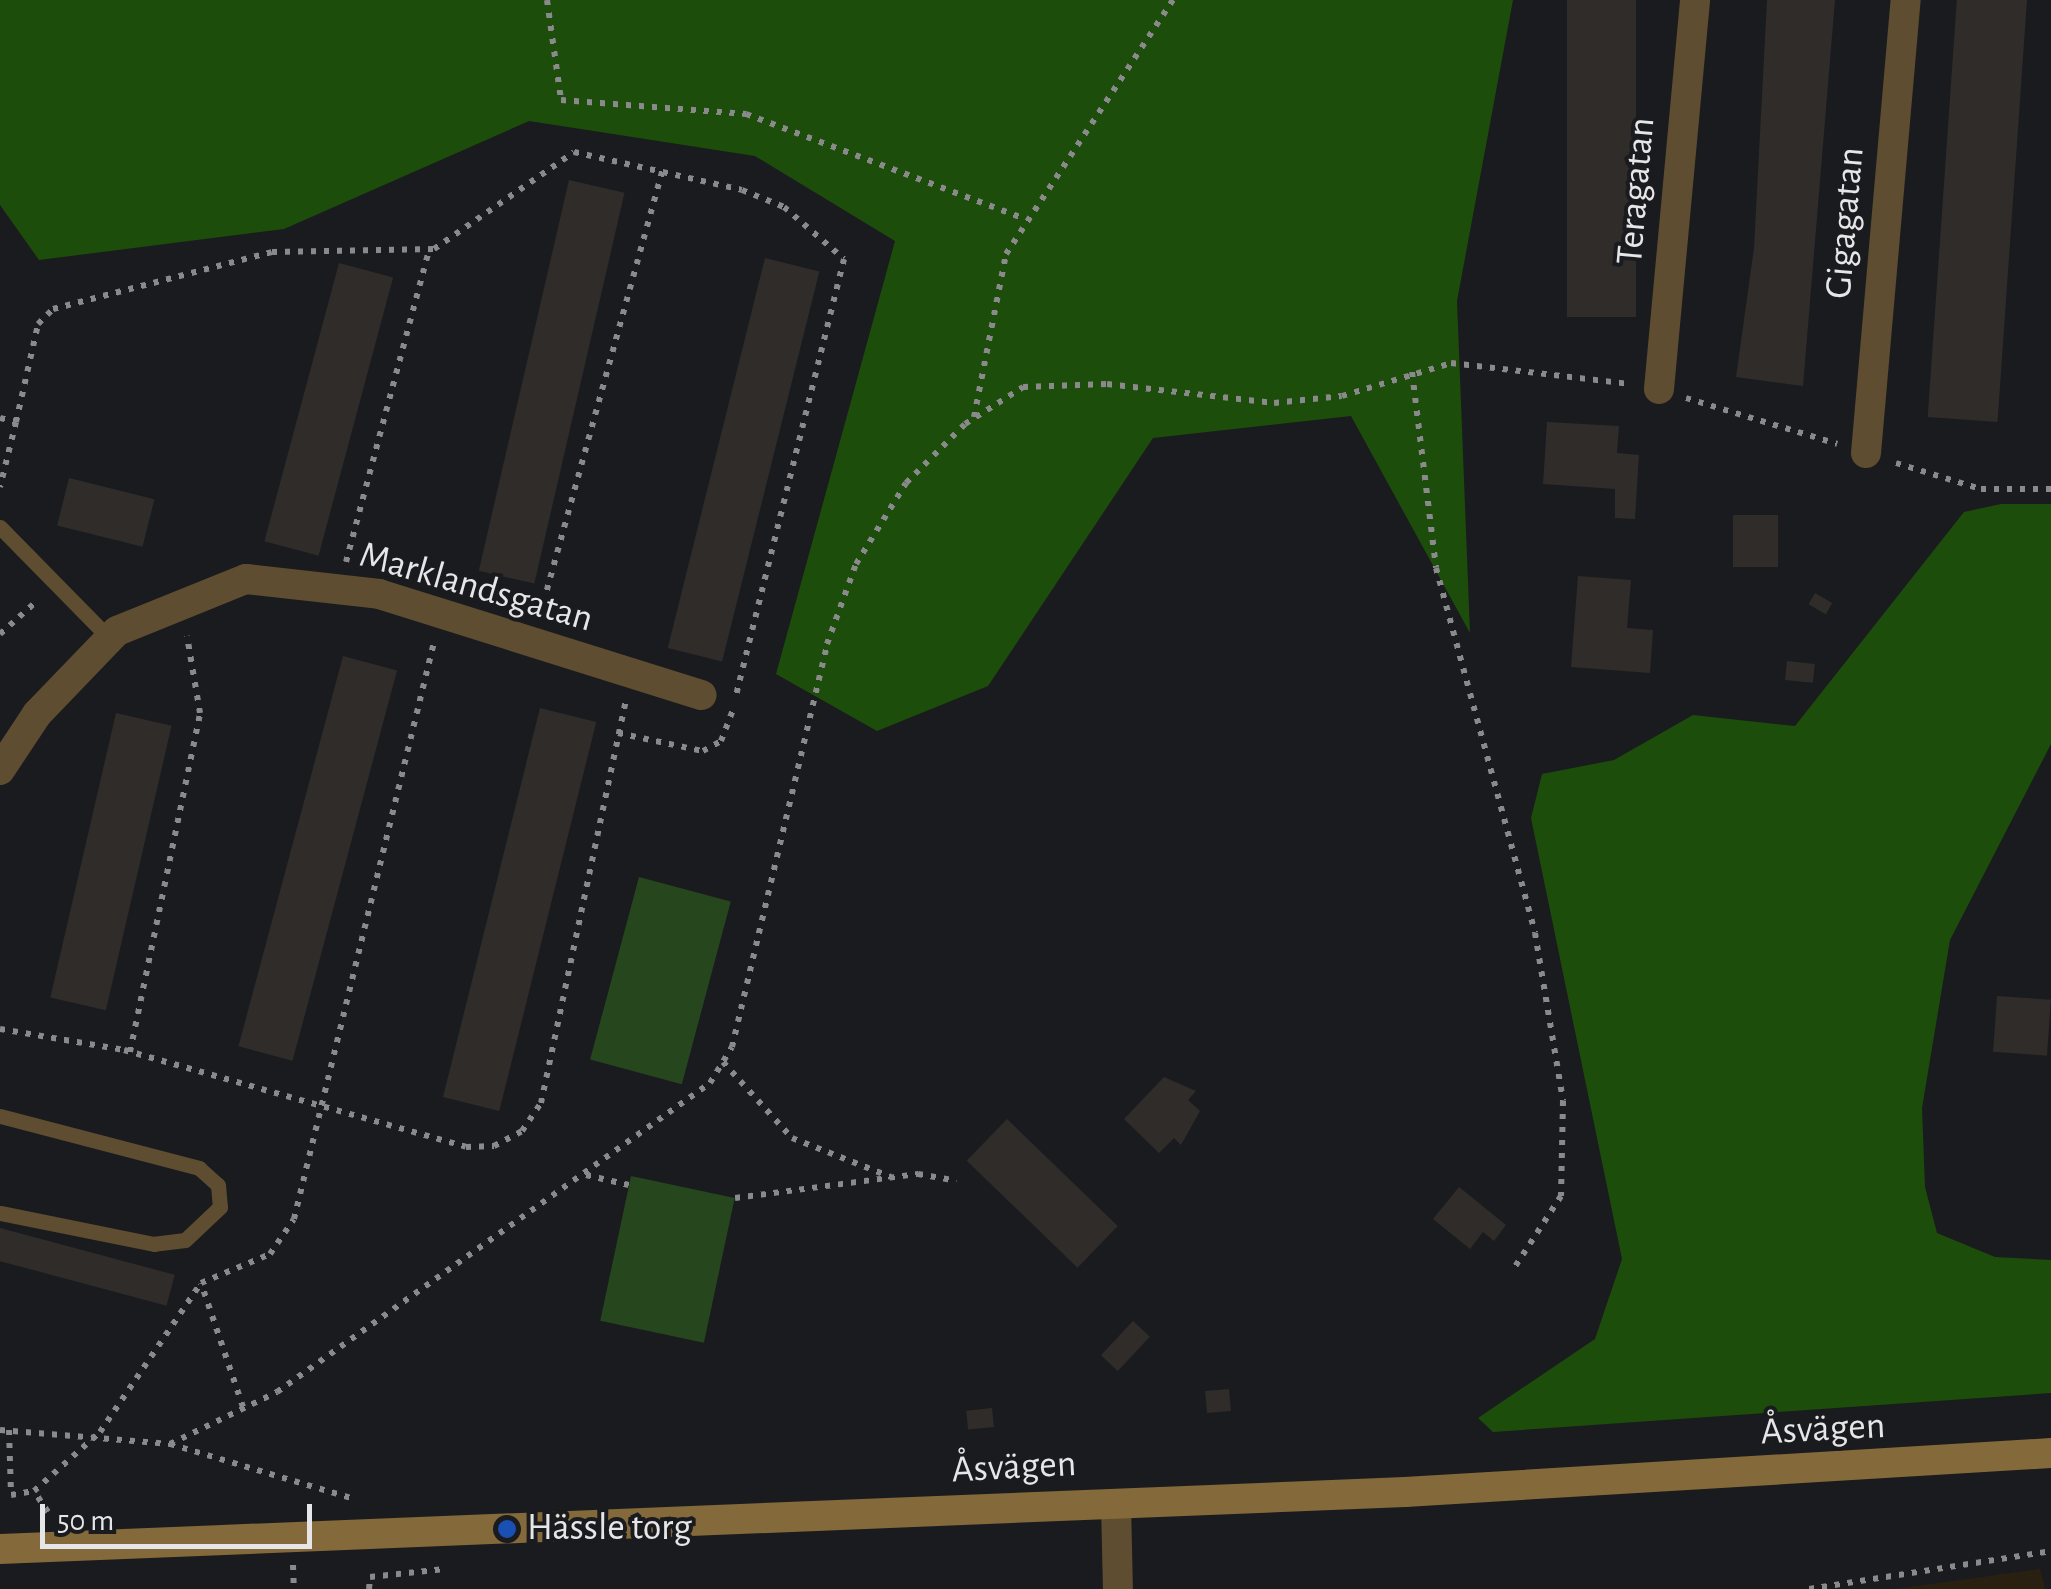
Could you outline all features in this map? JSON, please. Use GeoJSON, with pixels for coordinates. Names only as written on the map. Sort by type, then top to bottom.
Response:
{"type":"FeatureCollection","features":[{"type":"Feature","properties":{"kind":"street","name":"Teragatan"},"geometry":{"type":"LineString","coordinates":[[1658,389],[1694,0]]}},
{"type":"Feature","properties":{"kind":"street","name":"Gigagatan"},"geometry":{"type":"LineString","coordinates":[[1866,454],[1906,0]]}},
{"type":"Feature","properties":{"kind":"street","name":"Marklandsgatan"},"geometry":{"type":"LineString","coordinates":[[0,770],[37,714],[110,639],[246,579],[338,590],[441,614],[702,695]]}},
{"type":"Feature","properties":{"kind":"street","name":"Åsvägen"},"geometry":{"type":"LineString","coordinates":[[0,1549],[1116,1504],[2044,1459]]}},
{"type":"Feature","properties":{"kind":"street"},"geometry":{"type":"LineString","coordinates":[[1116,1504],[1118,1589]]}},
{"type":"Feature","properties":{"kind":"lane"},"geometry":{"type":"LineString","coordinates":[[0,527],[110,639]]}},
{"type":"Feature","properties":{"kind":"lane"},"geometry":{"type":"LineString","coordinates":[[0,1116],[199,1168],[218,1185],[220,1207],[185,1240],[154,1244],[0,1212]]}},
{"type":"Feature","properties":{"kind":"path"},"geometry":{"type":"LineString","coordinates":[[547,0],[561,100],[746,114],[1025,218]]}},
{"type":"Feature","properties":{"kind":"path"},"geometry":{"type":"LineString","coordinates":[[974,418],[1006,254],[1025,218],[1173,0]]}},
{"type":"Feature","properties":{"kind":"path"},"geometry":{"type":"LineString","coordinates":[[0,488],[38,324],[53,309],[272,252],[429,249],[553,158],[586,151],[663,168],[784,207],[834,241],[843,289],[721,741],[703,751],[618,733]]}},
{"type":"Feature","properties":{"kind":"path"},"geometry":{"type":"LineString","coordinates":[[532,642],[663,168]]}},
{"type":"Feature","properties":{"kind":"path"},"geometry":{"type":"LineString","coordinates":[[338,590],[429,249]]}},
{"type":"Feature","properties":{"kind":"path"},"geometry":{"type":"LineString","coordinates":[[170,1444],[243,1407],[584,1175],[710,1083],[723,1062],[827,644],[856,564],[906,483],[974,418],[1023,388],[1108,384],[1274,402],[1342,396],[1412,372],[1498,364],[1658,389],[1981,489],[2051,488]]}},
{"type":"Feature","properties":{"kind":"path"},"geometry":{"type":"LineString","coordinates":[[1412,372],[1436,568],[1535,933],[1564,1101],[1561,1196],[1514,1268]]}},
{"type":"Feature","properties":{"kind":"path"},"geometry":{"type":"LineString","coordinates":[[0,418],[16,422]]}},
{"type":"Feature","properties":{"kind":"path"},"geometry":{"type":"LineString","coordinates":[[0,634],[57,583]]}},
{"type":"Feature","properties":{"kind":"path"},"geometry":{"type":"LineString","coordinates":[[130,1052],[200,712],[179,606]]}},
{"type":"Feature","properties":{"kind":"path"},"geometry":{"type":"LineString","coordinates":[[370,1502],[170,1444],[100,1432],[4,1430],[12,1495],[34,1491],[100,1432],[201,1283],[270,1254],[284,1237],[326,1108],[353,948],[441,614]]}},
{"type":"Feature","properties":{"kind":"path"},"geometry":{"type":"LineString","coordinates":[[0,1029],[130,1052],[466,1146],[494,1146],[522,1131],[541,1103],[632,674]]}},
{"type":"Feature","properties":{"kind":"path"},"geometry":{"type":"LineString","coordinates":[[723,1062],[792,1138],[892,1178]]}},
{"type":"Feature","properties":{"kind":"path"},"geometry":{"type":"LineString","coordinates":[[584,1175],[629,1185]]}},
{"type":"Feature","properties":{"kind":"path"},"geometry":{"type":"LineString","coordinates":[[735,1198],[892,1178],[956,1181]]}},
{"type":"Feature","properties":{"kind":"path"},"geometry":{"type":"LineString","coordinates":[[201,1283],[243,1407]]}},
{"type":"Feature","properties":{"kind":"path"},"geometry":{"type":"LineString","coordinates":[[34,1491],[42,1512],[60,1512]]}},
{"type":"Feature","properties":{"kind":"path"},"geometry":{"type":"LineString","coordinates":[[1809,1589],[2051,1551]]}},
{"type":"Feature","properties":{"kind":"path"},"geometry":{"type":"LineString","coordinates":[[369,1589],[370,1577],[445,1569]]}},
{"type":"Feature","properties":{"kind":"shaded area"},"geometry":{"type":"Polygon","coordinates":[[[2040,1569],[2045,1589],[1895,1589],[2040,1569]]]}},
{"type":"Feature","properties":{"kind":"green space"},"geometry":{"type":"Polygon","coordinates":[[[0,0],[1513,0],[1457,301],[1470,633],[1351,416],[1153,438],[988,686],[877,731],[776,674],[895,241],[755,156],[529,121],[284,229],[39,260],[0,205],[0,0]]]}},
{"type":"Feature","properties":{"kind":"green space"},"geometry":{"type":"Polygon","coordinates":[[[2001,504],[2051,504],[2051,744],[1950,940],[1922,1108],[1925,1187],[1937,1233],[1995,1257],[2051,1260],[2051,1393],[1493,1432],[1478,1418],[1595,1339],[1622,1259],[1531,818],[1542,774],[1614,760],[1693,715],[1795,726],[1964,512],[2001,504]]]}},
{"type":"Feature","properties":{"kind":"green space"},"geometry":{"type":"Polygon","coordinates":[[[639,877],[731,902],[682,1084],[590,1060],[639,877]]]}},
{"type":"Feature","properties":{"kind":"green space"},"geometry":{"type":"Polygon","coordinates":[[[631,1176],[735,1198],[704,1343],[600,1321],[631,1176]]]}},
{"type":"Feature","properties":{"kind":"building"},"geometry":{"type":"Polygon","coordinates":[[[1567,0],[1636,0],[1636,317],[1567,317],[1567,0]]]}},
{"type":"Feature","properties":{"kind":"building"},"geometry":{"type":"Polygon","coordinates":[[[1767,0],[1835,0],[1803,386],[1736,377],[1754,248],[1767,0]]]}},
{"type":"Feature","properties":{"kind":"building"},"geometry":{"type":"Polygon","coordinates":[[[1957,0],[2027,0],[1997,422],[1928,417],[1957,0]]]}},
{"type":"Feature","properties":{"kind":"building"},"geometry":{"type":"Polygon","coordinates":[[[569,180],[625,193],[534,584],[479,571],[569,180]]]}},
{"type":"Feature","properties":{"kind":"building"},"geometry":{"type":"Polygon","coordinates":[[[765,258],[819,272],[722,662],[668,648],[765,258]]]}},
{"type":"Feature","properties":{"kind":"building"},"geometry":{"type":"Polygon","coordinates":[[[339,263],[393,277],[319,556],[264,541],[339,263]]]}},
{"type":"Feature","properties":{"kind":"building"},"geometry":{"type":"Polygon","coordinates":[[[1547,422],[1619,426],[1617,453],[1639,455],[1635,519],[1615,518],[1615,489],[1543,484],[1547,422]]]}},
{"type":"Feature","properties":{"kind":"building"},"geometry":{"type":"Polygon","coordinates":[[[69,478],[154,499],[143,547],[57,526],[69,478]]]}},
{"type":"Feature","properties":{"kind":"building"},"geometry":{"type":"Polygon","coordinates":[[[1733,515],[1778,515],[1778,567],[1733,567],[1733,515]]]}},
{"type":"Feature","properties":{"kind":"building"},"geometry":{"type":"Polygon","coordinates":[[[1578,576],[1631,580],[1627,628],[1653,630],[1650,673],[1571,667],[1578,576]]]}},
{"type":"Feature","properties":{"kind":"building"},"geometry":{"type":"Polygon","coordinates":[[[1815,593],[1832,603],[1826,614],[1808,604],[1815,593]]]}},
{"type":"Feature","properties":{"kind":"building"},"geometry":{"type":"Polygon","coordinates":[[[343,656],[397,670],[293,1061],[238,1046],[343,656]]]}},
{"type":"Feature","properties":{"kind":"building"},"geometry":{"type":"Polygon","coordinates":[[[1787,661],[1815,664],[1813,683],[1785,680],[1787,661]]]}},
{"type":"Feature","properties":{"kind":"building"},"geometry":{"type":"Polygon","coordinates":[[[540,708],[596,722],[499,1111],[443,1097],[540,708]]]}},
{"type":"Feature","properties":{"kind":"building"},"geometry":{"type":"Polygon","coordinates":[[[116,713],[172,726],[106,1010],[50,998],[116,713]]]}},
{"type":"Feature","properties":{"kind":"building"},"geometry":{"type":"Polygon","coordinates":[[[1997,996],[2051,1000],[2047,1056],[1993,1052],[1997,996]]]}},
{"type":"Feature","properties":{"kind":"building"},"geometry":{"type":"Polygon","coordinates":[[[1164,1077],[1196,1091],[1188,1100],[1200,1111],[1181,1145],[1174,1138],[1159,1153],[1124,1119],[1164,1077]]]}},
{"type":"Feature","properties":{"kind":"building"},"geometry":{"type":"Polygon","coordinates":[[[1007,1119],[1118,1226],[1077,1268],[967,1161],[1007,1119]]]}},
{"type":"Feature","properties":{"kind":"building"},"geometry":{"type":"Polygon","coordinates":[[[1459,1187],[1506,1225],[1494,1241],[1483,1232],[1470,1249],[1433,1219],[1459,1187]]]}},
{"type":"Feature","properties":{"kind":"building"},"geometry":{"type":"Polygon","coordinates":[[[0,1228],[175,1275],[167,1306],[0,1261],[0,1228]]]}},
{"type":"Feature","properties":{"kind":"building"},"geometry":{"type":"Polygon","coordinates":[[[1133,1321],[1150,1337],[1118,1371],[1101,1355],[1133,1321]]]}},
{"type":"Feature","properties":{"kind":"building"},"geometry":{"type":"Polygon","coordinates":[[[1229,1389],[1231,1411],[1207,1413],[1205,1391],[1229,1389]]]}},
{"type":"Feature","properties":{"kind":"building"},"geometry":{"type":"Polygon","coordinates":[[[992,1408],[994,1427],[968,1430],[966,1411],[992,1408]]]}},
{"type":"Feature","properties":{"kind":"place","name":"Hässle torg"},"geometry":{"type":"Point","coordinates":[507,1529]}}]}
